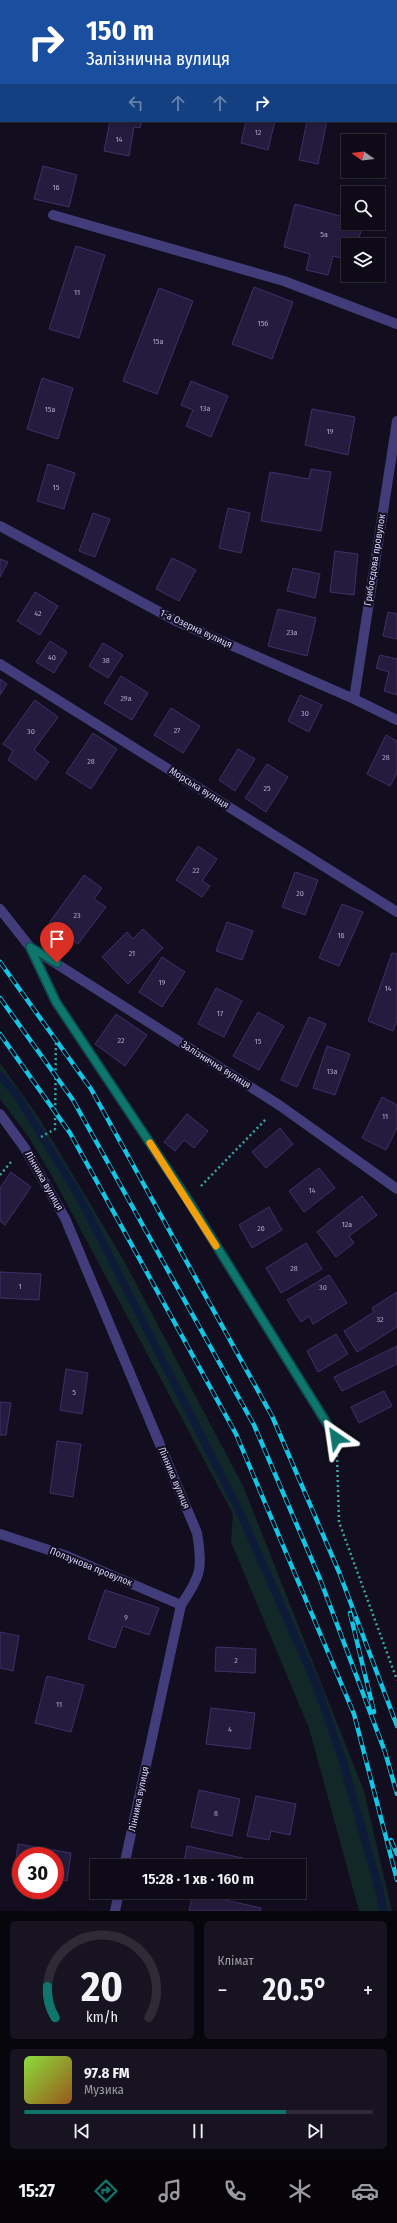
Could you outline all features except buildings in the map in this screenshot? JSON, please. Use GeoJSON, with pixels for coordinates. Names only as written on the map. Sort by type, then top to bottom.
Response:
{"type":"FeatureCollection","features":[{"type":"Feature","properties":{"kind":"street"},"geometry":{"type":"LineString","coordinates":[[53,216],[284,281],[397,324]]}},
{"type":"Feature","properties":{"kind":"street","name":"Грибоєдова провулок"},"geometry":{"type":"LineString","coordinates":[[354,699],[397,421]]}},
{"type":"Feature","properties":{"kind":"street","name":"1-а Озерна вулиця"},"geometry":{"type":"LineString","coordinates":[[0,526],[178,622],[354,699],[397,720]]}},
{"type":"Feature","properties":{"kind":"street","name":"Морська вулиця"},"geometry":{"type":"LineString","coordinates":[[0,664],[397,912]]}},
{"type":"Feature","properties":{"kind":"street","name":"Залізнична вулиця"},"geometry":{"type":"LineString","coordinates":[[0,909],[30,947],[56,1002],[188,1200],[336,1438]]}},
{"type":"Feature","properties":{"kind":"street","name":"Залізнична вулиця"},"geometry":{"type":"LineString","coordinates":[[30,947],[279,1105],[397,1189]]}},
{"type":"Feature","properties":{"kind":"street","name":"Лінника вулиця"},"geometry":{"type":"LineString","coordinates":[[0,1114],[24,1147],[65,1218],[197,1533],[202,1558],[196,1584],[181,1605],[126,1859]]}},
{"type":"Feature","properties":{"kind":"street","name":"Ползунова провулок"},"geometry":{"type":"LineString","coordinates":[[0,1534],[67,1556],[181,1605]]}},
{"type":"Feature","properties":{"kind":"street"},"geometry":{"type":"LineString","coordinates":[[115,1911],[118,1899]]}},
{"type":"Feature","properties":{"kind":"path"},"geometry":{"type":"LineString","coordinates":[[55,1129],[56,1002]]}},
{"type":"Feature","properties":{"kind":"path"},"geometry":{"type":"LineString","coordinates":[[188,1200],[279,1105]]}},
{"type":"Feature","properties":{"kind":"path"},"geometry":{"type":"LineString","coordinates":[[336,1438],[339,1522],[397,1680]]}},
{"type":"Feature","properties":{"kind":"green space"},"geometry":{"type":"Polygon","coordinates":[[[0,1063],[39,1118],[123,1259],[243,1486],[364,1791],[392,1911],[359,1911],[309,1728],[231,1542],[233,1514],[52,1176],[28,1136],[0,1099],[0,1063]]]}},
{"type":"Feature","properties":{"kind":"waterway"},"geometry":{"type":"LineString","coordinates":[[0,1075],[16,1094],[79,1196],[239,1510],[316,1684],[343,1762],[380,1893],[383,1911]]}},
{"type":"Feature","properties":{"kind":"railway"},"geometry":{"type":"LineString","coordinates":[[0,962],[91,1089],[272,1416],[339,1572],[397,1726]]}},
{"type":"Feature","properties":{"kind":"railway"},"geometry":{"type":"LineString","coordinates":[[0,998],[73,1100],[254,1425],[320,1579],[385,1752],[397,1794]]}},
{"type":"Feature","properties":{"kind":"railway"},"geometry":{"type":"LineString","coordinates":[[0,1034],[70,1133],[236,1434],[354,1714],[397,1880]]}},
{"type":"Feature","properties":{"kind":"railway"},"geometry":{"type":"LineString","coordinates":[[350,1613],[374,1712]]}},
{"type":"Feature","properties":{"kind":"railway"},"geometry":{"type":"LineString","coordinates":[[391,1840],[397,1854]]}},
{"type":"Feature","properties":{"kind":"slow traffic"},"geometry":{"type":"LineString","coordinates":[[150,1143],[188,1200],[216,1246]]}},
{"type":"Feature","properties":{"kind":"route"},"geometry":{"type":"LineString","coordinates":[[57,963],[30,947],[56,1002],[188,1200],[336,1438]]}}]}
